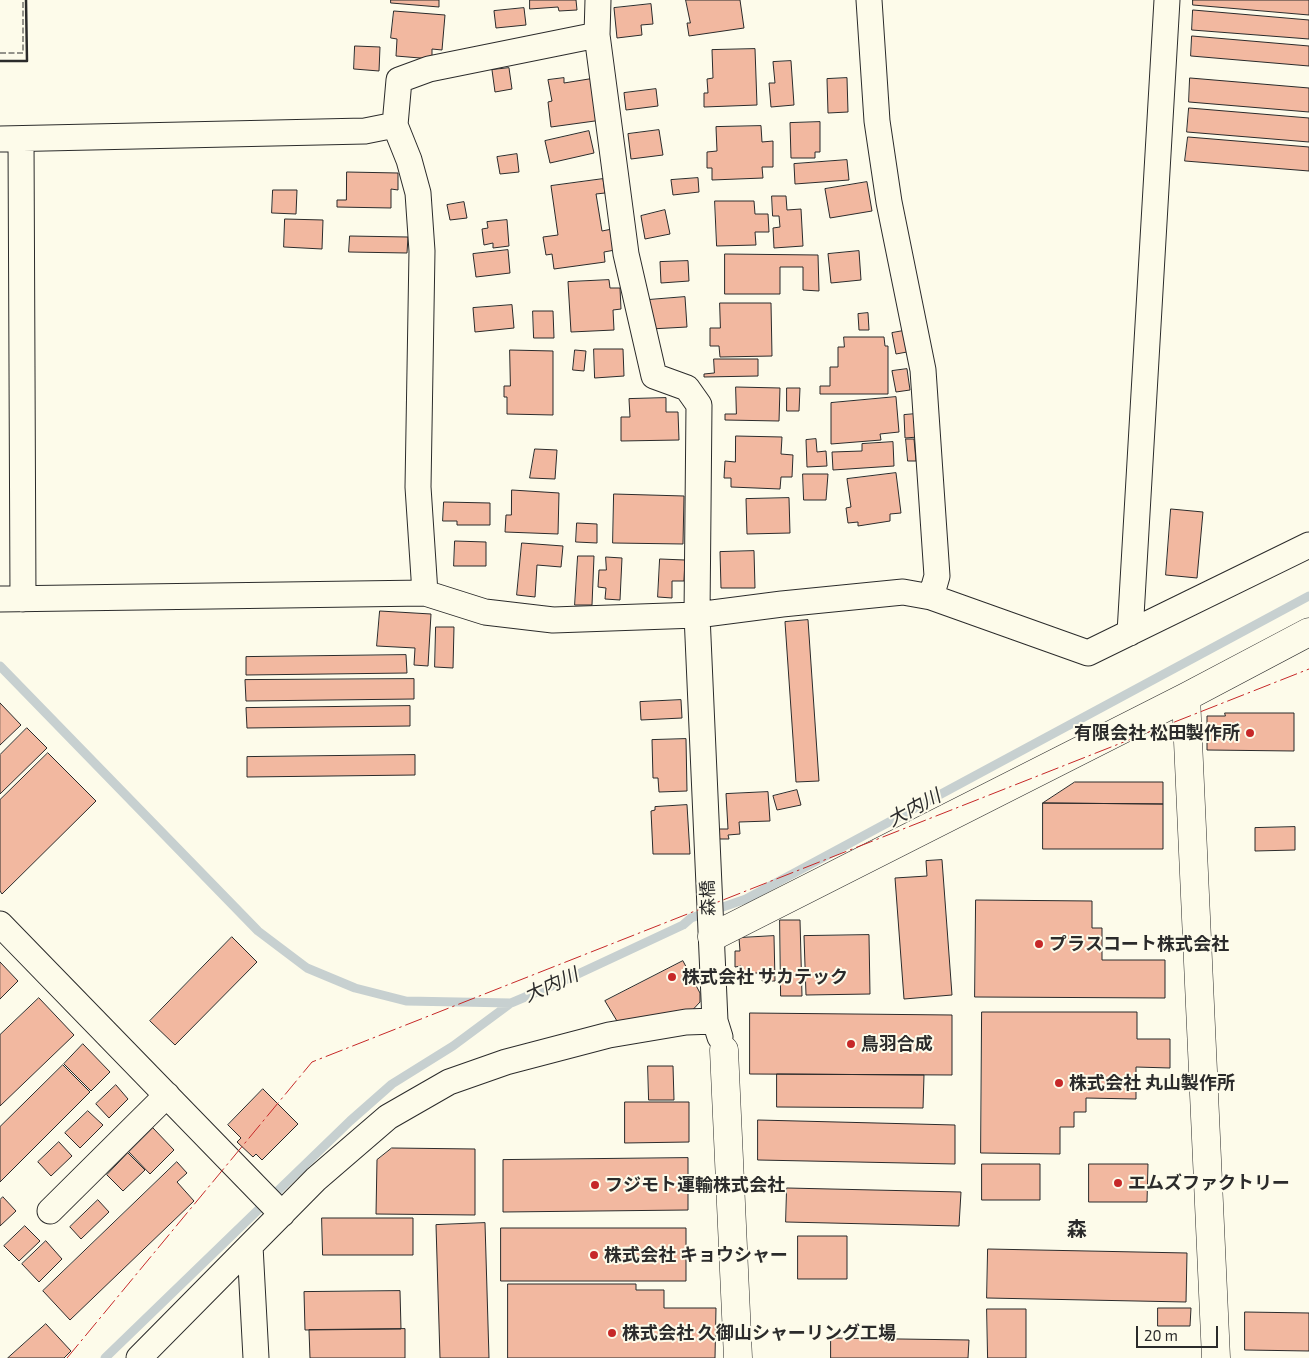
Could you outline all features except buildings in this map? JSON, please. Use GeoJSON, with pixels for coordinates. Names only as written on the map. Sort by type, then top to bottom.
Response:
{"type":"FeatureCollection","features":[{"type":"Feature","properties":{"kind":"street"},"geometry":{"type":"LineString","coordinates":[[425,592],[418,487],[422,251],[418,193],[409,160],[395,124],[399,80],[429,69],[597,35],[598,0]]}},
{"type":"Feature","properties":{"kind":"street"},"geometry":{"type":"LineString","coordinates":[[869,0],[877,121],[889,202],[924,380],[938,576],[931,597]]}},
{"type":"Feature","properties":{"kind":"street"},"geometry":{"type":"LineString","coordinates":[[1130,633],[1167,0]]}},
{"type":"Feature","properties":{"kind":"street","name":"森橋"},"geometry":{"type":"LineString","coordinates":[[597,35],[626,254],[654,376],[687,388],[699,405],[697,615],[715,1020],[724,1050]]}},
{"type":"Feature","properties":{"kind":"street"},"geometry":{"type":"LineString","coordinates":[[395,124],[365,131],[10,139],[11,599],[425,592],[485,612],[553,620],[697,615],[782,604],[904,592],[931,597],[1088,653],[1309,545]]}},
{"type":"Feature","properties":{"kind":"street"},"geometry":{"type":"LineString","coordinates":[[711,931],[1186,697],[1309,632]]}},
{"type":"Feature","properties":{"kind":"street"},"geometry":{"type":"LineString","coordinates":[[1186,697],[1216,1358]]}},
{"type":"Feature","properties":{"kind":"street"},"geometry":{"type":"LineString","coordinates":[[0,924],[282,1214]]}},
{"type":"Feature","properties":{"kind":"street"},"geometry":{"type":"LineString","coordinates":[[139,1358],[316,1179],[388,1117],[449,1082],[506,1062],[609,1035],[686,1022],[715,1020]]}},
{"type":"Feature","properties":{"kind":"street"},"geometry":{"type":"LineString","coordinates":[[724,1050],[738,1358]]}},
{"type":"Feature","properties":{"kind":"street"},"geometry":{"type":"LineString","coordinates":[[50,1211],[167,1095]]}},
{"type":"Feature","properties":{"kind":"street"},"geometry":{"type":"LineString","coordinates":[[250,1246],[256,1358]]}},
{"type":"Feature","properties":{"kind":"waterway","name":"大内川"},"geometry":{"type":"LineString","coordinates":[[105,1358],[350,1121],[392,1084],[453,1046],[511,1003],[683,925],[691,918],[746,899],[1309,596]]}},
{"type":"Feature","properties":{"kind":"waterway"},"geometry":{"type":"LineString","coordinates":[[0,666],[258,931],[307,968],[355,988],[406,1001],[511,1003]]}},
{"type":"Feature","properties":{"kind":"fence"},"geometry":{"type":"LineString","coordinates":[[0,53],[23,53],[23,0]]}},
{"type":"Feature","properties":{"kind":"wall"},"geometry":{"type":"LineString","coordinates":[[0,61],[27,61],[26,0]]}},
{"type":"Feature","properties":{"kind":"power"},"geometry":{"type":"LineString","coordinates":[[67,1358],[312,1062],[1309,669]]}},
{"type":"Feature","properties":{"kind":"place","name":"有限会社 松田製作所"},"geometry":{"type":"Point","coordinates":[1250,733]}},
{"type":"Feature","properties":{"kind":"place","name":"プラスコート株式会社"},"geometry":{"type":"Point","coordinates":[1039,944]}},
{"type":"Feature","properties":{"kind":"place","name":"株式会社 サカテック"},"geometry":{"type":"Point","coordinates":[672,977]}},
{"type":"Feature","properties":{"kind":"place","name":"鳥羽合成"},"geometry":{"type":"Point","coordinates":[851,1044]}},
{"type":"Feature","properties":{"kind":"place","name":"株式会社 丸山製作所"},"geometry":{"type":"Point","coordinates":[1059,1083]}},
{"type":"Feature","properties":{"kind":"place","name":"エムズファクトリー"},"geometry":{"type":"Point","coordinates":[1118,1183]}},
{"type":"Feature","properties":{"kind":"place","name":"フジモト運輸株式会社"},"geometry":{"type":"Point","coordinates":[595,1185]}},
{"type":"Feature","properties":{"kind":"place","name":"株式会社 キョウシャー"},"geometry":{"type":"Point","coordinates":[594,1255]}},
{"type":"Feature","properties":{"kind":"place","name":"株式会社 久御山シャーリング工場"},"geometry":{"type":"Point","coordinates":[612,1333]}},
{"type":"Feature","properties":{"kind":"district","name":"森"},"geometry":{"type":"Point","coordinates":[1077,1229]}}]}
